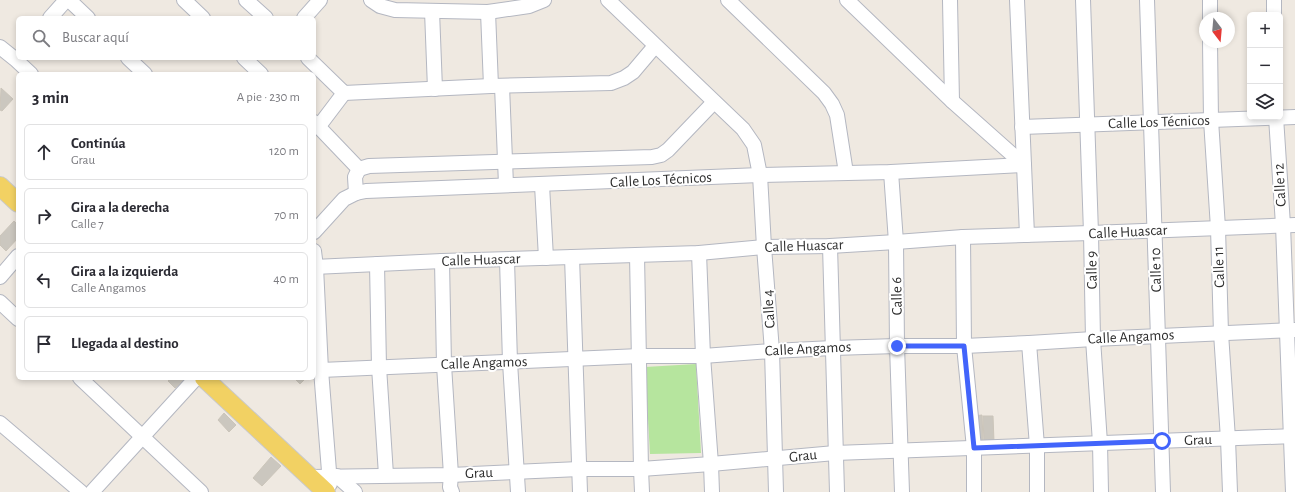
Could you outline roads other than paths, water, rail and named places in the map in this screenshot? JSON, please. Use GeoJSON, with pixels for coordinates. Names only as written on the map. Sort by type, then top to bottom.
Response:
{"type":"FeatureCollection","features":[{"type":"Feature","properties":{"kind":"main road"},"geometry":{"type":"LineString","coordinates":[[0,186],[16,201]]}},
{"type":"Feature","properties":{"kind":"main road"},"geometry":{"type":"LineString","coordinates":[[206,380],[311,477],[331,481]]}},
{"type":"Feature","properties":{"kind":"street"},"geometry":{"type":"LineString","coordinates":[[52,16],[66,0]]}},
{"type":"Feature","properties":{"kind":"street"},"geometry":{"type":"LineString","coordinates":[[69,0],[86,16]]}},
{"type":"Feature","properties":{"kind":"street"},"geometry":{"type":"LineString","coordinates":[[184,0],[201,16]]}},
{"type":"Feature","properties":{"kind":"street"},"geometry":{"type":"LineString","coordinates":[[246,0],[264,16]]}},
{"type":"Feature","properties":{"kind":"street"},"geometry":{"type":"LineString","coordinates":[[306,16],[320,0]]}},
{"type":"Feature","properties":{"kind":"street"},"geometry":{"type":"LineString","coordinates":[[371,0],[380,6],[395,10],[488,12],[529,6],[544,0]]}},
{"type":"Feature","properties":{"kind":"street","name":"Calle 4"},"geometry":{"type":"LineString","coordinates":[[608,0],[743,129],[754,145],[760,175],[772,350],[776,492]]}},
{"type":"Feature","properties":{"kind":"street"},"geometry":{"type":"LineString","coordinates":[[728,0],[824,93],[832,104],[837,115],[846,174]]}},
{"type":"Feature","properties":{"kind":"street"},"geometry":{"type":"LineString","coordinates":[[847,0],[952,101],[1024,165]]}},
{"type":"Feature","properties":{"kind":"street"},"geometry":{"type":"LineString","coordinates":[[950,0],[952,101]]}},
{"type":"Feature","properties":{"kind":"street"},"geometry":{"type":"LineString","coordinates":[[1017,0],[1027,235]]}},
{"type":"Feature","properties":{"kind":"street","name":"Calle 9"},"geometry":{"type":"LineString","coordinates":[[1083,0],[1093,339],[1100,443],[1101,492]]}},
{"type":"Feature","properties":{"kind":"street","name":"Calle 10"},"geometry":{"type":"LineString","coordinates":[[1147,0],[1163,492]]}},
{"type":"Feature","properties":{"kind":"street"},"geometry":{"type":"LineString","coordinates":[[1210,0],[1210,12]]}},
{"type":"Feature","properties":{"kind":"street"},"geometry":{"type":"LineString","coordinates":[[1274,0],[1274,12]]}},
{"type":"Feature","properties":{"kind":"street"},"geometry":{"type":"LineString","coordinates":[[432,11],[435,89]]}},
{"type":"Feature","properties":{"kind":"street"},"geometry":{"type":"LineString","coordinates":[[488,12],[505,161],[506,185]]}},
{"type":"Feature","properties":{"kind":"street"},"geometry":{"type":"LineString","coordinates":[[359,169],[317,124],[344,93],[497,86],[611,83],[624,78],[633,72],[655,46]]}},
{"type":"Feature","properties":{"kind":"street"},"geometry":{"type":"LineString","coordinates":[[0,47],[16,57]]}},
{"type":"Feature","properties":{"kind":"street","name":"Calle 11"},"geometry":{"type":"LineString","coordinates":[[1210,48],[1211,120],[1218,228],[1221,333],[1230,492]]}},
{"type":"Feature","properties":{"kind":"street"},"geometry":{"type":"LineString","coordinates":[[19,60],[29,72]]}},
{"type":"Feature","properties":{"kind":"street"},"geometry":{"type":"LineString","coordinates":[[130,60],[143,72]]}},
{"type":"Feature","properties":{"kind":"street"},"geometry":{"type":"LineString","coordinates":[[310,60],[344,93]]}},
{"type":"Feature","properties":{"kind":"street"},"geometry":{"type":"LineString","coordinates":[[356,193],[355,177],[359,169],[369,166],[652,157],[661,155],[668,150],[714,102]]}},
{"type":"Feature","properties":{"kind":"street","name":"Calle Los Técnicos"},"geometry":{"type":"LineString","coordinates":[[1283,117],[1295,117]]}},
{"type":"Feature","properties":{"kind":"street","name":"Calle Los Técnicos"},"geometry":{"type":"LineString","coordinates":[[1022,127],[1247,118]]}},
{"type":"Feature","properties":{"kind":"street","name":"Calle 12"},"geometry":{"type":"LineString","coordinates":[[1276,120],[1289,225],[1293,492]]}},
{"type":"Feature","properties":{"kind":"street","name":"Calle Los Técnicos"},"geometry":{"type":"LineString","coordinates":[[316,230],[344,199],[356,193],[377,191],[760,175],[846,174],[1024,165]]}},
{"type":"Feature","properties":{"kind":"street","name":"Calle 6"},"geometry":{"type":"LineString","coordinates":[[890,172],[896,242],[897,346],[902,492]]}},
{"type":"Feature","properties":{"kind":"street"},"geometry":{"type":"LineString","coordinates":[[542,185],[546,258]]}},
{"type":"Feature","properties":{"kind":"street","name":"Calle Huascar"},"geometry":{"type":"LineString","coordinates":[[316,267],[442,261],[699,253],[764,247],[830,246],[963,237],[1091,234],[1289,225]]}},
{"type":"Feature","properties":{"kind":"street"},"geometry":{"type":"LineString","coordinates":[[963,237],[964,346],[974,448],[974,492]]}},
{"type":"Feature","properties":{"kind":"street"},"geometry":{"type":"LineString","coordinates":[[830,246],[836,492]]}},
{"type":"Feature","properties":{"kind":"street"},"geometry":{"type":"LineString","coordinates":[[699,253],[703,356],[712,492]]}},
{"type":"Feature","properties":{"kind":"street"},"geometry":{"type":"LineString","coordinates":[[637,255],[642,492]]}},
{"type":"Feature","properties":{"kind":"street"},"geometry":{"type":"LineString","coordinates":[[572,257],[578,469],[580,492]]}},
{"type":"Feature","properties":{"kind":"street"},"geometry":{"type":"LineString","coordinates":[[0,277],[16,258]]}},
{"type":"Feature","properties":{"kind":"street"},"geometry":{"type":"LineString","coordinates":[[507,260],[510,362],[518,492]]}},
{"type":"Feature","properties":{"kind":"street"},"geometry":{"type":"LineString","coordinates":[[442,261],[444,365],[451,475],[450,487],[452,492]]}},
{"type":"Feature","properties":{"kind":"street"},"geometry":{"type":"LineString","coordinates":[[377,264],[379,367],[386,475]]}},
{"type":"Feature","properties":{"kind":"street"},"geometry":{"type":"LineString","coordinates":[[316,284],[331,492]]}},
{"type":"Feature","properties":{"kind":"street"},"geometry":{"type":"LineString","coordinates":[[0,302],[16,317]]}},
{"type":"Feature","properties":{"kind":"street","name":"Calle Angamos"},"geometry":{"type":"LineString","coordinates":[[321,370],[640,356],[703,356],[772,350],[897,346],[964,346],[1221,333],[1291,331]]}},
{"type":"Feature","properties":{"kind":"street"},"geometry":{"type":"LineString","coordinates":[[1029,343],[1037,446],[1037,492]]}},
{"type":"Feature","properties":{"kind":"street"},"geometry":{"type":"LineString","coordinates":[[82,380],[201,492]]}},
{"type":"Feature","properties":{"kind":"street"},"geometry":{"type":"LineString","coordinates":[[92,492],[194,380]]}},
{"type":"Feature","properties":{"kind":"street"},"geometry":{"type":"LineString","coordinates":[[0,423],[81,492]]}},
{"type":"Feature","properties":{"kind":"street","name":"Grau"},"geometry":{"type":"LineString","coordinates":[[331,481],[386,475],[451,475],[578,469],[641,469],[835,453],[1293,436]]}},
{"type":"Feature","properties":{"kind":"street"},"geometry":{"type":"LineString","coordinates":[[331,481],[355,492]]}}]}
